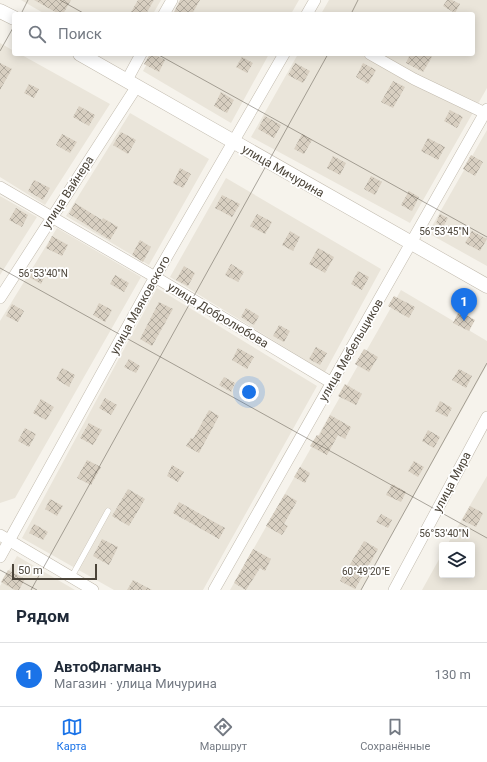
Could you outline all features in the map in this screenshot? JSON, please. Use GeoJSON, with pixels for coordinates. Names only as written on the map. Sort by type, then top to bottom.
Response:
{"type":"FeatureCollection","features":[{"type":"Feature","properties":{"kind":"street"},"geometry":{"type":"LineString","coordinates":[[165,12],[172,0]]}},
{"type":"Feature","properties":{"kind":"street"},"geometry":{"type":"LineString","coordinates":[[308,12],[315,0]]}},
{"type":"Feature","properties":{"kind":"street"},"geometry":{"type":"LineString","coordinates":[[0,11],[12,17]]}},
{"type":"Feature","properties":{"kind":"street","name":"улица Мичурина"},"geometry":{"type":"LineString","coordinates":[[84,56],[487,286]]}},
{"type":"Feature","properties":{"kind":"street","name":"улица Вайнера"},"geometry":{"type":"LineString","coordinates":[[0,298],[52,216],[132,83],[140,56]]}},
{"type":"Feature","properties":{"kind":"street","name":"улица Маяковского"},"geometry":{"type":"LineString","coordinates":[[0,557],[5,538],[283,56]]}},
{"type":"Feature","properties":{"kind":"street"},"geometry":{"type":"LineString","coordinates":[[374,56],[414,79],[486,111]]}},
{"type":"Feature","properties":{"kind":"street","name":"улица Мебельщиков"},"geometry":{"type":"LineString","coordinates":[[214,590],[486,111]]}},
{"type":"Feature","properties":{"kind":"street","name":"улица Добролюбова"},"geometry":{"type":"LineString","coordinates":[[0,187],[52,216],[332,383]]}},
{"type":"Feature","properties":{"kind":"street","name":"улица Мира"},"geometry":{"type":"LineString","coordinates":[[394,590],[487,417]]}},
{"type":"Feature","properties":{"kind":"street"},"geometry":{"type":"LineString","coordinates":[[5,538],[93,590]]}},
{"type":"Feature","properties":{"kind":"lane"},"geometry":{"type":"LineString","coordinates":[[71,578],[108,512]]}},
{"type":"Feature","properties":{"kind":"shaded area"},"geometry":{"type":"Polygon","coordinates":[[[21,0],[161,0],[154,12],[42,12],[21,0]]]}},
{"type":"Feature","properties":{"kind":"shaded area"},"geometry":{"type":"Polygon","coordinates":[[[183,0],[299,0],[292,12],[176,12],[183,0]]]}},
{"type":"Feature","properties":{"kind":"shaded area"},"geometry":{"type":"Polygon","coordinates":[[[329,0],[487,0],[487,88],[410,223],[251,137],[297,56],[475,56],[475,12],[322,12],[329,0]]]}},
{"type":"Feature","properties":{"kind":"shaded area"},"geometry":{"type":"Polygon","coordinates":[[[0,43],[12,50],[12,56],[24,56],[110,104],[45,205],[0,177],[0,43]]]}},
{"type":"Feature","properties":{"kind":"shaded area"},"geometry":{"type":"Polygon","coordinates":[[[151,56],[268,56],[231,123],[143,71],[151,56]]]}},
{"type":"Feature","properties":{"kind":"shaded area"},"geometry":{"type":"Polygon","coordinates":[[[130,113],[209,159],[149,265],[66,216],[130,113]]]}},
{"type":"Feature","properties":{"kind":"shaded area"},"geometry":{"type":"Polygon","coordinates":[[[487,130],[487,266],[428,233],[487,130]]]}},
{"type":"Feature","properties":{"kind":"shaded area"},"geometry":{"type":"Polygon","coordinates":[[[226,178],[381,269],[325,372],[170,277],[226,178]]]}},
{"type":"Feature","properties":{"kind":"shaded area"},"geometry":{"type":"Polygon","coordinates":[[[0,196],[37,217],[0,275],[0,196]]]}},
{"type":"Feature","properties":{"kind":"shaded area"},"geometry":{"type":"Polygon","coordinates":[[[57,228],[141,277],[15,498],[0,503],[0,321],[57,228]]]}},
{"type":"Feature","properties":{"kind":"shaded area"},"geometry":{"type":"Polygon","coordinates":[[[157,288],[317,386],[203,590],[114,590],[22,538],[157,288]]]}},
{"type":"Feature","properties":{"kind":"shaded area"},"geometry":{"type":"Polygon","coordinates":[[[401,290],[487,341],[487,365],[361,590],[230,590],[401,290]]]}},
{"type":"Feature","properties":{"kind":"shaded area"},"geometry":{"type":"Polygon","coordinates":[[[487,476],[487,590],[422,590],[439,559],[439,578],[475,578],[475,542],[449,542],[487,476]]]}},
{"type":"Feature","properties":{"kind":"shaded area"},"geometry":{"type":"Polygon","coordinates":[[[17,556],[75,590],[0,590],[0,586],[17,556]]]}},
{"type":"Feature","properties":{"kind":"building"},"geometry":{"type":"Polygon","coordinates":[[[34,0],[71,0],[64,12],[55,12],[34,0]]]}},
{"type":"Feature","properties":{"kind":"building"},"geometry":{"type":"Polygon","coordinates":[[[138,0],[154,0],[147,12],[131,12],[138,0]]]}},
{"type":"Feature","properties":{"kind":"building"},"geometry":{"type":"Polygon","coordinates":[[[180,0],[200,0],[193,12],[174,12],[180,0]]]}},
{"type":"Feature","properties":{"kind":"building"},"geometry":{"type":"Polygon","coordinates":[[[447,0],[452,0],[460,4],[456,12],[443,6],[447,0]]]}},
{"type":"Feature","properties":{"kind":"building"},"geometry":{"type":"Polygon","coordinates":[[[149,56],[158,56],[165,60],[159,72],[144,64],[149,56]]]}},
{"type":"Feature","properties":{"kind":"building"},"geometry":{"type":"Polygon","coordinates":[[[409,56],[432,57],[423,72],[406,63],[409,56]]]}},
{"type":"Feature","properties":{"kind":"building"},"geometry":{"type":"Polygon","coordinates":[[[242,57],[253,63],[247,73],[236,67],[242,57]]]}},
{"type":"Feature","properties":{"kind":"building"},"geometry":{"type":"Polygon","coordinates":[[[0,63],[12,69],[0,90],[0,63]]]}},
{"type":"Feature","properties":{"kind":"building"},"geometry":{"type":"Polygon","coordinates":[[[295,63],[310,71],[303,83],[288,75],[295,63]]]}},
{"type":"Feature","properties":{"kind":"building"},"geometry":{"type":"Polygon","coordinates":[[[363,63],[376,70],[368,84],[356,77],[363,63]]]}},
{"type":"Feature","properties":{"kind":"building"},"geometry":{"type":"Polygon","coordinates":[[[393,81],[405,87],[393,108],[381,102],[393,81]]]}},
{"type":"Feature","properties":{"kind":"building"},"geometry":{"type":"Polygon","coordinates":[[[29,84],[39,89],[34,98],[24,93],[29,84]]]}},
{"type":"Feature","properties":{"kind":"building"},"geometry":{"type":"Polygon","coordinates":[[[221,92],[234,100],[227,113],[214,106],[221,92]]]}},
{"type":"Feature","properties":{"kind":"building"},"geometry":{"type":"Polygon","coordinates":[[[79,106],[95,115],[89,126],[73,117],[79,106]]]}},
{"type":"Feature","properties":{"kind":"building"},"geometry":{"type":"Polygon","coordinates":[[[450,110],[463,117],[457,128],[444,121],[450,110]]]}},
{"type":"Feature","properties":{"kind":"building"},"geometry":{"type":"Polygon","coordinates":[[[265,116],[281,125],[274,138],[258,129],[265,116]]]}},
{"type":"Feature","properties":{"kind":"building"},"geometry":{"type":"Polygon","coordinates":[[[121,132],[136,140],[128,154],[113,145],[121,132]]]}},
{"type":"Feature","properties":{"kind":"building"},"geometry":{"type":"Polygon","coordinates":[[[62,134],[77,142],[70,153],[56,145],[62,134]]]}},
{"type":"Feature","properties":{"kind":"building"},"geometry":{"type":"Polygon","coordinates":[[[302,134],[312,140],[304,154],[294,149],[302,134]]]}},
{"type":"Feature","properties":{"kind":"building"},"geometry":{"type":"Polygon","coordinates":[[[428,138],[445,147],[438,160],[421,151],[428,138]]]}},
{"type":"Feature","properties":{"kind":"building"},"geometry":{"type":"Polygon","coordinates":[[[471,155],[483,162],[475,176],[463,169],[471,155]]]}},
{"type":"Feature","properties":{"kind":"building"},"geometry":{"type":"Polygon","coordinates":[[[333,156],[346,163],[340,175],[327,168],[333,156]]]}},
{"type":"Feature","properties":{"kind":"building"},"geometry":{"type":"Polygon","coordinates":[[[180,168],[191,174],[183,188],[173,183],[180,168]]]}},
{"type":"Feature","properties":{"kind":"building"},"geometry":{"type":"Polygon","coordinates":[[[371,176],[382,182],[375,195],[364,189],[371,176]]]}},
{"type":"Feature","properties":{"kind":"building"},"geometry":{"type":"Polygon","coordinates":[[[34,180],[50,188],[43,200],[28,191],[34,180]]]}},
{"type":"Feature","properties":{"kind":"building"},"geometry":{"type":"Polygon","coordinates":[[[409,191],[419,197],[412,211],[401,205],[409,191]]]}},
{"type":"Feature","properties":{"kind":"building"},"geometry":{"type":"Polygon","coordinates":[[[222,195],[240,204],[232,217],[215,208],[222,195]]]}},
{"type":"Feature","properties":{"kind":"building"},"geometry":{"type":"Polygon","coordinates":[[[75,203],[102,220],[103,218],[118,227],[110,240],[69,214],[75,203]]]}},
{"type":"Feature","properties":{"kind":"building"},"geometry":{"type":"Polygon","coordinates":[[[16,208],[28,215],[22,227],[9,220],[16,208]]]}},
{"type":"Feature","properties":{"kind":"building"},"geometry":{"type":"Polygon","coordinates":[[[257,214],[272,222],[265,234],[250,226],[257,214]]]}},
{"type":"Feature","properties":{"kind":"building"},"geometry":{"type":"Polygon","coordinates":[[[440,214],[448,218],[443,227],[436,223],[440,214]]]}},
{"type":"Feature","properties":{"kind":"building"},"geometry":{"type":"Polygon","coordinates":[[[290,231],[300,237],[293,251],[282,245],[290,231]]]}},
{"type":"Feature","properties":{"kind":"building"},"geometry":{"type":"Polygon","coordinates":[[[472,231],[487,239],[480,251],[465,243],[472,231]]]}},
{"type":"Feature","properties":{"kind":"building"},"geometry":{"type":"Polygon","coordinates":[[[52,236],[68,245],[62,256],[46,248],[52,236]]]}},
{"type":"Feature","properties":{"kind":"building"},"geometry":{"type":"Polygon","coordinates":[[[140,240],[151,247],[143,262],[132,255],[140,240]]]}},
{"type":"Feature","properties":{"kind":"building"},"geometry":{"type":"Polygon","coordinates":[[[318,248],[334,257],[325,273],[309,264],[318,248]]]}},
{"type":"Feature","properties":{"kind":"building"},"geometry":{"type":"Polygon","coordinates":[[[231,264],[244,272],[238,282],[225,275],[231,264]]]}},
{"type":"Feature","properties":{"kind":"building"},"geometry":{"type":"Polygon","coordinates":[[[184,266],[195,273],[188,286],[176,280],[184,266]]]}},
{"type":"Feature","properties":{"kind":"building"},"geometry":{"type":"Polygon","coordinates":[[[34,267],[46,274],[41,284],[29,277],[34,267]]]}},
{"type":"Feature","properties":{"kind":"building"},"geometry":{"type":"Polygon","coordinates":[[[358,271],[369,277],[362,290],[351,284],[358,271]]]}},
{"type":"Feature","properties":{"kind":"building"},"geometry":{"type":"Polygon","coordinates":[[[115,275],[129,283],[124,292],[110,284],[115,275]]]}},
{"type":"Feature","properties":{"kind":"building"},"geometry":{"type":"Polygon","coordinates":[[[394,296],[415,307],[409,318],[388,306],[394,296]]]}},
{"type":"Feature","properties":{"kind":"building"},"geometry":{"type":"Polygon","coordinates":[[[159,302],[173,309],[152,346],[140,339],[159,302]]]}},
{"type":"Feature","properties":{"kind":"building"},"geometry":{"type":"Polygon","coordinates":[[[99,303],[112,310],[105,322],[93,315],[99,303]]]}},
{"type":"Feature","properties":{"kind":"building"},"geometry":{"type":"Polygon","coordinates":[[[12,304],[24,311],[18,322],[6,316],[12,304]]]}},
{"type":"Feature","properties":{"kind":"building"},"geometry":{"type":"Polygon","coordinates":[[[246,308],[259,316],[254,325],[241,317],[246,308]]]}},
{"type":"Feature","properties":{"kind":"building"},"geometry":{"type":"Polygon","coordinates":[[[459,311],[475,320],[469,331],[453,323],[459,311]]]}},
{"type":"Feature","properties":{"kind":"building"},"geometry":{"type":"Polygon","coordinates":[[[279,325],[290,331],[284,342],[273,336],[279,325]]]}},
{"type":"Feature","properties":{"kind":"building"},"geometry":{"type":"Polygon","coordinates":[[[316,347],[327,353],[320,365],[309,359],[316,347]]]}},
{"type":"Feature","properties":{"kind":"building"},"geometry":{"type":"Polygon","coordinates":[[[238,348],[254,357],[247,369],[232,360],[238,348]]]}},
{"type":"Feature","properties":{"kind":"building"},"geometry":{"type":"Polygon","coordinates":[[[364,349],[378,357],[369,372],[355,364],[364,349]]]}},
{"type":"Feature","properties":{"kind":"building"},"geometry":{"type":"Polygon","coordinates":[[[129,359],[140,366],[136,373],[124,367],[129,359]]]}},
{"type":"Feature","properties":{"kind":"building"},"geometry":{"type":"Polygon","coordinates":[[[62,368],[75,375],[69,387],[56,379],[62,368]]]}},
{"type":"Feature","properties":{"kind":"building"},"geometry":{"type":"Polygon","coordinates":[[[459,369],[472,376],[466,388],[452,380],[459,369]]]}},
{"type":"Feature","properties":{"kind":"building"},"geometry":{"type":"Polygon","coordinates":[[[224,377],[235,383],[231,392],[219,385],[224,377]]]}},
{"type":"Feature","properties":{"kind":"building"},"geometry":{"type":"Polygon","coordinates":[[[345,384],[362,394],[356,405],[338,396],[345,384]]]}},
{"type":"Feature","properties":{"kind":"building"},"geometry":{"type":"Polygon","coordinates":[[[105,398],[117,405],[111,415],[99,408],[105,398]]]}},
{"type":"Feature","properties":{"kind":"building"},"geometry":{"type":"Polygon","coordinates":[[[41,399],[54,407],[46,420],[33,413],[41,399]]]}},
{"type":"Feature","properties":{"kind":"building"},"geometry":{"type":"Polygon","coordinates":[[[440,401],[452,408],[447,417],[435,411],[440,401]]]}},
{"type":"Feature","properties":{"kind":"building"},"geometry":{"type":"Polygon","coordinates":[[[209,410],[219,416],[199,453],[186,446],[191,438],[193,439],[209,410]]]}},
{"type":"Feature","properties":{"kind":"building"},"geometry":{"type":"Polygon","coordinates":[[[330,415],[351,427],[345,439],[338,435],[327,455],[310,446],[317,435],[319,436],[330,415]]]}},
{"type":"Feature","properties":{"kind":"building"},"geometry":{"type":"Polygon","coordinates":[[[89,423],[102,430],[93,445],[80,438],[89,423]]]}},
{"type":"Feature","properties":{"kind":"building"},"geometry":{"type":"Polygon","coordinates":[[[25,428],[36,434],[29,447],[18,441],[25,428]]]}},
{"type":"Feature","properties":{"kind":"building"},"geometry":{"type":"Polygon","coordinates":[[[428,430],[440,437],[434,448],[422,441],[428,430]]]}},
{"type":"Feature","properties":{"kind":"building"},"geometry":{"type":"Polygon","coordinates":[[[87,460],[101,467],[91,485],[77,478],[87,460]]]}},
{"type":"Feature","properties":{"kind":"building"},"geometry":{"type":"Polygon","coordinates":[[[414,461],[424,467],[418,477],[408,471],[414,461]]]}},
{"type":"Feature","properties":{"kind":"building"},"geometry":{"type":"Polygon","coordinates":[[[172,465],[184,472],[178,482],[167,476],[172,465]]]}},
{"type":"Feature","properties":{"kind":"building"},"geometry":{"type":"Polygon","coordinates":[[[300,467],[310,473],[305,483],[294,477],[300,467]]]}},
{"type":"Feature","properties":{"kind":"building"},"geometry":{"type":"Polygon","coordinates":[[[392,484],[406,492],[401,502],[386,495],[392,484]]]}},
{"type":"Feature","properties":{"kind":"building"},"geometry":{"type":"Polygon","coordinates":[[[128,489],[145,499],[129,526],[112,516],[128,489]]]}},
{"type":"Feature","properties":{"kind":"building"},"geometry":{"type":"Polygon","coordinates":[[[285,494],[297,501],[284,524],[288,526],[282,535],[266,526],[285,494]]]}},
{"type":"Feature","properties":{"kind":"building"},"geometry":{"type":"Polygon","coordinates":[[[50,499],[63,506],[57,516],[45,509],[50,499]]]}},
{"type":"Feature","properties":{"kind":"building"},"geometry":{"type":"Polygon","coordinates":[[[179,502],[225,528],[219,539],[173,513],[179,502]]]}},
{"type":"Feature","properties":{"kind":"building"},"geometry":{"type":"Polygon","coordinates":[[[470,506],[483,513],[476,527],[462,520],[470,506]]]}},
{"type":"Feature","properties":{"kind":"building"},"geometry":{"type":"Polygon","coordinates":[[[381,514],[392,520],[388,528],[376,522],[381,514]]]}},
{"type":"Feature","properties":{"kind":"building"},"geometry":{"type":"Polygon","coordinates":[[[34,524],[48,532],[43,540],[29,533],[34,524]]]}},
{"type":"Feature","properties":{"kind":"building"},"geometry":{"type":"Polygon","coordinates":[[[102,539],[118,547],[109,565],[93,556],[102,539]]]}},
{"type":"Feature","properties":{"kind":"building"},"geometry":{"type":"Polygon","coordinates":[[[364,541],[378,549],[355,589],[340,581],[364,541]]]}},
{"type":"Feature","properties":{"kind":"building"},"geometry":{"type":"Polygon","coordinates":[[[253,549],[271,559],[265,571],[260,568],[246,590],[234,583],[253,549]]]}},
{"type":"Feature","properties":{"kind":"building"},"geometry":{"type":"Polygon","coordinates":[[[8,570],[25,579],[19,590],[15,590],[1,582],[8,570]]]}},
{"type":"Feature","properties":{"kind":"building"},"geometry":{"type":"Polygon","coordinates":[[[133,580],[152,590],[127,590],[133,580]]]}},
{"type":"Feature","properties":{"kind":"place","name":"АвтоФлагманъ"},"geometry":{"type":"Point","coordinates":[464,321]}}]}
